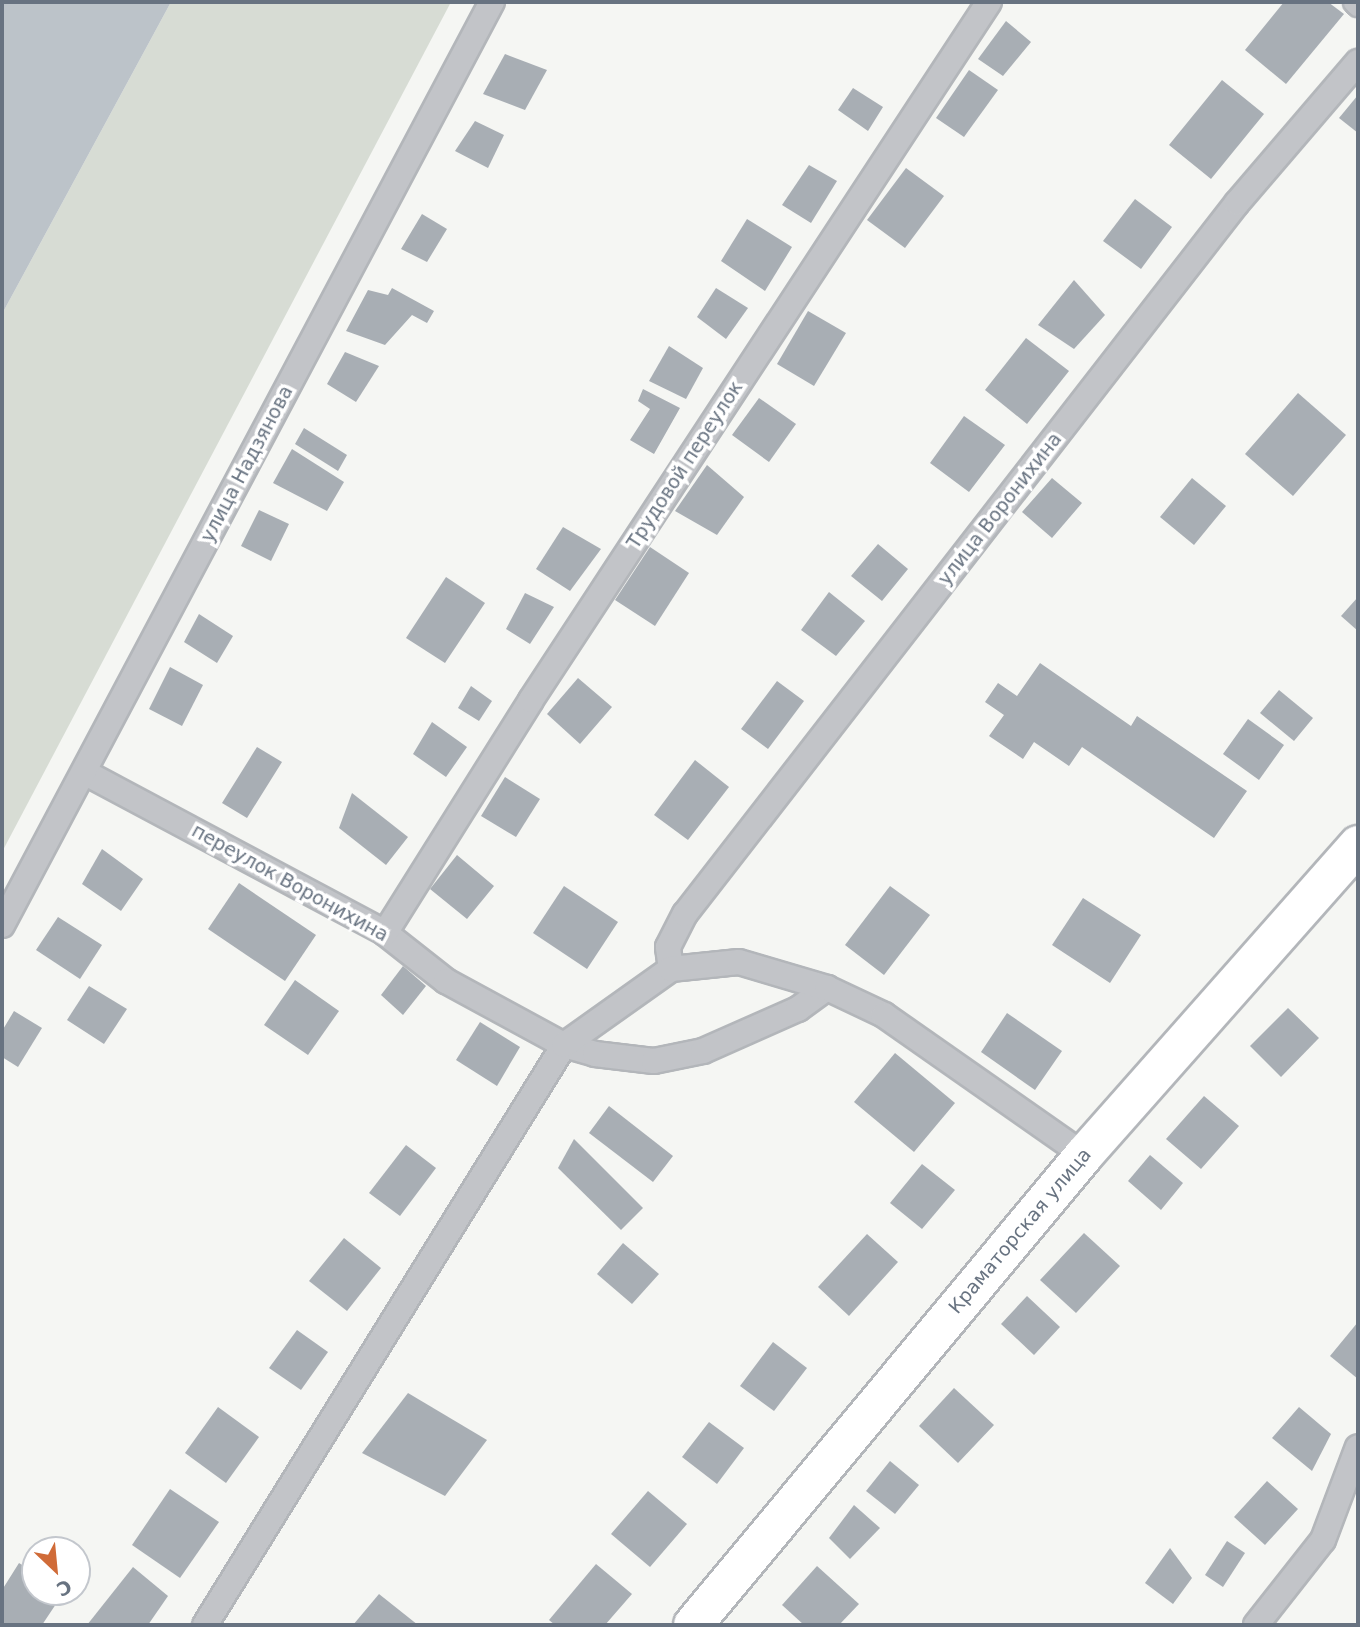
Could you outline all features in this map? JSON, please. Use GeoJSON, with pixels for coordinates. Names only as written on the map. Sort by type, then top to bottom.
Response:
{"type":"FeatureCollection","features":[{"type":"Feature","properties":{"kind":"main road","name":"Краматорская улица"},"geometry":{"type":"LineString","coordinates":[[693,1625],[1084,1155],[1358,845]]}},
{"type":"Feature","properties":{"kind":"street","name":"улица Надзянова"},"geometry":{"type":"LineString","coordinates":[[2,925],[492,2]]}},
{"type":"Feature","properties":{"kind":"street","name":"Трудовой переулок"},"geometry":{"type":"LineString","coordinates":[[385,933],[989,2]]}},
{"type":"Feature","properties":{"kind":"street","name":"улица Воронихина"},"geometry":{"type":"LineString","coordinates":[[671,969],[668,947],[685,914],[1237,203],[1358,62]]}},
{"type":"Feature","properties":{"kind":"street","name":"переулок Воронихина"},"geometry":{"type":"LineString","coordinates":[[84,772],[385,933],[446,981],[564,1045],[654,1061],[703,1051],[798,1009],[827,988]]}},
{"type":"Feature","properties":{"kind":"street"},"geometry":{"type":"LineString","coordinates":[[205,1625],[564,1045],[671,969],[739,962],[827,988],[884,1015],[1084,1155]]}},
{"type":"Feature","properties":{"kind":"street"},"geometry":{"type":"LineString","coordinates":[[1256,1625],[1323,1540],[1358,1447]]}},
{"type":"Feature","properties":{"kind":"shaded area"},"geometry":{"type":"Polygon","coordinates":[[[2,2],[171,2],[2,314],[2,2]]]}},
{"type":"Feature","properties":{"kind":"shaded area"},"geometry":{"type":"Polygon","coordinates":[[[171,2],[451,2],[2,852],[2,314],[171,2]]]}},
{"type":"Feature","properties":{"kind":"building"},"geometry":{"type":"Polygon","coordinates":[[[1284,2],[1328,2],[1344,14],[1286,84],[1245,50],[1284,2]]]}},
{"type":"Feature","properties":{"kind":"building"},"geometry":{"type":"Polygon","coordinates":[[[1006,21],[1031,42],[1003,76],[978,59],[1006,21]]]}},
{"type":"Feature","properties":{"kind":"building"},"geometry":{"type":"Polygon","coordinates":[[[505,54],[547,70],[525,110],[483,94],[505,54]]]}},
{"type":"Feature","properties":{"kind":"building"},"geometry":{"type":"Polygon","coordinates":[[[969,70],[998,90],[964,137],[936,118],[969,70]]]}},
{"type":"Feature","properties":{"kind":"building"},"geometry":{"type":"Polygon","coordinates":[[[1222,80],[1264,114],[1211,179],[1169,145],[1222,80]]]}},
{"type":"Feature","properties":{"kind":"building"},"geometry":{"type":"Polygon","coordinates":[[[853,88],[883,107],[868,131],[838,110],[853,88]]]}},
{"type":"Feature","properties":{"kind":"building"},"geometry":{"type":"Polygon","coordinates":[[[1358,95],[1358,133],[1339,118],[1358,95]]]}},
{"type":"Feature","properties":{"kind":"building"},"geometry":{"type":"Polygon","coordinates":[[[475,121],[504,135],[488,168],[455,151],[475,121]]]}},
{"type":"Feature","properties":{"kind":"building"},"geometry":{"type":"Polygon","coordinates":[[[809,165],[837,181],[811,223],[782,205],[809,165]]]}},
{"type":"Feature","properties":{"kind":"building"},"geometry":{"type":"Polygon","coordinates":[[[906,168],[944,196],[905,248],[867,220],[906,168]]]}},
{"type":"Feature","properties":{"kind":"building"},"geometry":{"type":"Polygon","coordinates":[[[1135,199],[1172,227],[1141,269],[1103,241],[1135,199]]]}},
{"type":"Feature","properties":{"kind":"building"},"geometry":{"type":"Polygon","coordinates":[[[422,214],[447,229],[427,262],[401,249],[422,214]]]}},
{"type":"Feature","properties":{"kind":"building"},"geometry":{"type":"Polygon","coordinates":[[[747,219],[792,247],[765,291],[721,261],[747,219]]]}},
{"type":"Feature","properties":{"kind":"building"},"geometry":{"type":"Polygon","coordinates":[[[1074,280],[1105,315],[1074,349],[1038,325],[1074,280]]]}},
{"type":"Feature","properties":{"kind":"building"},"geometry":{"type":"Polygon","coordinates":[[[392,288],[434,311],[427,323],[412,315],[385,345],[346,331],[368,290],[388,295],[392,288]]]}},
{"type":"Feature","properties":{"kind":"building"},"geometry":{"type":"Polygon","coordinates":[[[716,288],[748,308],[726,339],[697,317],[716,288]]]}},
{"type":"Feature","properties":{"kind":"building"},"geometry":{"type":"Polygon","coordinates":[[[808,311],[846,333],[814,386],[777,364],[808,311]]]}},
{"type":"Feature","properties":{"kind":"building"},"geometry":{"type":"Polygon","coordinates":[[[1026,338],[1069,371],[1027,424],[985,390],[1026,338]]]}},
{"type":"Feature","properties":{"kind":"building"},"geometry":{"type":"Polygon","coordinates":[[[669,346],[703,368],[686,399],[649,381],[669,346]]]}},
{"type":"Feature","properties":{"kind":"building"},"geometry":{"type":"Polygon","coordinates":[[[345,352],[379,366],[356,402],[327,384],[345,352]]]}},
{"type":"Feature","properties":{"kind":"building"},"geometry":{"type":"Polygon","coordinates":[[[643,389],[680,408],[654,454],[630,440],[650,409],[638,401],[643,389]]]}},
{"type":"Feature","properties":{"kind":"building"},"geometry":{"type":"Polygon","coordinates":[[[1298,393],[1346,435],[1293,496],[1245,454],[1298,393]]]}},
{"type":"Feature","properties":{"kind":"building"},"geometry":{"type":"Polygon","coordinates":[[[759,398],[796,424],[769,462],[732,435],[759,398]]]}},
{"type":"Feature","properties":{"kind":"building"},"geometry":{"type":"Polygon","coordinates":[[[964,416],[1005,445],[969,492],[930,463],[964,416]]]}},
{"type":"Feature","properties":{"kind":"building"},"geometry":{"type":"Polygon","coordinates":[[[304,428],[347,455],[338,471],[295,444],[304,428]]]}},
{"type":"Feature","properties":{"kind":"building"},"geometry":{"type":"Polygon","coordinates":[[[292,449],[344,482],[327,511],[273,483],[292,449]]]}},
{"type":"Feature","properties":{"kind":"building"},"geometry":{"type":"Polygon","coordinates":[[[707,465],[744,497],[717,535],[675,511],[707,465]]]}},
{"type":"Feature","properties":{"kind":"building"},"geometry":{"type":"Polygon","coordinates":[[[1052,478],[1082,503],[1052,538],[1022,512],[1052,478]]]}},
{"type":"Feature","properties":{"kind":"building"},"geometry":{"type":"Polygon","coordinates":[[[1192,478],[1226,506],[1194,545],[1160,517],[1192,478]]]}},
{"type":"Feature","properties":{"kind":"building"},"geometry":{"type":"Polygon","coordinates":[[[259,510],[289,524],[271,561],[241,546],[259,510]]]}},
{"type":"Feature","properties":{"kind":"building"},"geometry":{"type":"Polygon","coordinates":[[[563,527],[601,549],[570,591],[536,569],[563,527]]]}},
{"type":"Feature","properties":{"kind":"building"},"geometry":{"type":"Polygon","coordinates":[[[878,544],[908,569],[882,601],[851,576],[878,544]]]}},
{"type":"Feature","properties":{"kind":"building"},"geometry":{"type":"Polygon","coordinates":[[[650,547],[689,573],[655,626],[615,600],[650,547]]]}},
{"type":"Feature","properties":{"kind":"building"},"geometry":{"type":"Polygon","coordinates":[[[446,577],[485,603],[445,663],[406,638],[446,577]]]}},
{"type":"Feature","properties":{"kind":"building"},"geometry":{"type":"Polygon","coordinates":[[[829,592],[865,621],[836,656],[801,630],[829,592]]]}},
{"type":"Feature","properties":{"kind":"building"},"geometry":{"type":"Polygon","coordinates":[[[525,593],[554,607],[530,644],[506,629],[525,593]]]}},
{"type":"Feature","properties":{"kind":"building"},"geometry":{"type":"Polygon","coordinates":[[[1358,597],[1358,631],[1341,616],[1358,597]]]}},
{"type":"Feature","properties":{"kind":"building"},"geometry":{"type":"Polygon","coordinates":[[[199,614],[233,636],[217,663],[184,642],[199,614]]]}},
{"type":"Feature","properties":{"kind":"building"},"geometry":{"type":"Polygon","coordinates":[[[1040,663],[1131,726],[1137,716],[1247,791],[1214,838],[1082,747],[1069,766],[1034,742],[1023,759],[989,736],[1004,715],[985,702],[998,683],[1017,696],[1040,663]]]}},
{"type":"Feature","properties":{"kind":"building"},"geometry":{"type":"Polygon","coordinates":[[[170,667],[203,685],[182,726],[149,709],[170,667]]]}},
{"type":"Feature","properties":{"kind":"building"},"geometry":{"type":"Polygon","coordinates":[[[578,678],[612,707],[580,744],[547,714],[578,678]]]}},
{"type":"Feature","properties":{"kind":"building"},"geometry":{"type":"Polygon","coordinates":[[[777,681],[804,701],[768,749],[741,729],[777,681]]]}},
{"type":"Feature","properties":{"kind":"building"},"geometry":{"type":"Polygon","coordinates":[[[471,686],[492,701],[479,721],[458,708],[471,686]]]}},
{"type":"Feature","properties":{"kind":"building"},"geometry":{"type":"Polygon","coordinates":[[[1279,690],[1313,718],[1294,741],[1260,713],[1279,690]]]}},
{"type":"Feature","properties":{"kind":"building"},"geometry":{"type":"Polygon","coordinates":[[[1248,719],[1284,745],[1259,780],[1223,754],[1248,719]]]}},
{"type":"Feature","properties":{"kind":"building"},"geometry":{"type":"Polygon","coordinates":[[[432,722],[467,747],[446,777],[413,754],[432,722]]]}},
{"type":"Feature","properties":{"kind":"building"},"geometry":{"type":"Polygon","coordinates":[[[257,747],[282,762],[247,818],[222,803],[257,747]]]}},
{"type":"Feature","properties":{"kind":"building"},"geometry":{"type":"Polygon","coordinates":[[[695,760],[729,787],[688,840],[654,815],[695,760]]]}},
{"type":"Feature","properties":{"kind":"building"},"geometry":{"type":"Polygon","coordinates":[[[505,777],[540,799],[516,837],[481,816],[505,777]]]}},
{"type":"Feature","properties":{"kind":"building"},"geometry":{"type":"Polygon","coordinates":[[[352,793],[408,837],[386,865],[339,828],[352,793]]]}},
{"type":"Feature","properties":{"kind":"building"},"geometry":{"type":"Polygon","coordinates":[[[102,849],[143,879],[121,911],[82,884],[102,849]]]}},
{"type":"Feature","properties":{"kind":"building"},"geometry":{"type":"Polygon","coordinates":[[[457,855],[494,886],[467,919],[430,889],[457,855]]]}},
{"type":"Feature","properties":{"kind":"building"},"geometry":{"type":"Polygon","coordinates":[[[239,883],[316,935],[285,981],[208,929],[239,883]]]}},
{"type":"Feature","properties":{"kind":"building"},"geometry":{"type":"Polygon","coordinates":[[[564,886],[618,922],[587,969],[533,933],[564,886]]]}},
{"type":"Feature","properties":{"kind":"building"},"geometry":{"type":"Polygon","coordinates":[[[890,886],[930,915],[884,975],[845,945],[890,886]]]}},
{"type":"Feature","properties":{"kind":"building"},"geometry":{"type":"Polygon","coordinates":[[[1083,898],[1141,935],[1110,983],[1052,945],[1083,898]]]}},
{"type":"Feature","properties":{"kind":"building"},"geometry":{"type":"Polygon","coordinates":[[[58,917],[102,945],[80,979],[36,950],[58,917]]]}},
{"type":"Feature","properties":{"kind":"building"},"geometry":{"type":"Polygon","coordinates":[[[403,966],[426,986],[403,1015],[381,995],[403,966]]]}},
{"type":"Feature","properties":{"kind":"building"},"geometry":{"type":"Polygon","coordinates":[[[295,980],[339,1011],[308,1055],[264,1025],[295,980]]]}},
{"type":"Feature","properties":{"kind":"building"},"geometry":{"type":"Polygon","coordinates":[[[89,986],[127,1009],[104,1044],[67,1020],[89,986]]]}},
{"type":"Feature","properties":{"kind":"building"},"geometry":{"type":"Polygon","coordinates":[[[1288,1008],[1319,1038],[1281,1077],[1250,1046],[1288,1008]]]}},
{"type":"Feature","properties":{"kind":"building"},"geometry":{"type":"Polygon","coordinates":[[[14,1011],[42,1028],[18,1067],[2,1057],[2,1031],[14,1011]]]}},
{"type":"Feature","properties":{"kind":"building"},"geometry":{"type":"Polygon","coordinates":[[[1007,1013],[1062,1051],[1035,1090],[981,1052],[1007,1013]]]}},
{"type":"Feature","properties":{"kind":"building"},"geometry":{"type":"Polygon","coordinates":[[[480,1022],[520,1047],[497,1086],[456,1060],[480,1022]]]}},
{"type":"Feature","properties":{"kind":"building"},"geometry":{"type":"Polygon","coordinates":[[[895,1053],[955,1103],[914,1152],[854,1102],[895,1053]]]}},
{"type":"Feature","properties":{"kind":"building"},"geometry":{"type":"Polygon","coordinates":[[[1204,1096],[1239,1126],[1201,1169],[1166,1139],[1204,1096]]]}},
{"type":"Feature","properties":{"kind":"building"},"geometry":{"type":"Polygon","coordinates":[[[609,1106],[673,1156],[653,1182],[589,1133],[609,1106]]]}},
{"type":"Feature","properties":{"kind":"building"},"geometry":{"type":"Polygon","coordinates":[[[574,1139],[643,1208],[621,1230],[558,1168],[574,1139]]]}},
{"type":"Feature","properties":{"kind":"building"},"geometry":{"type":"Polygon","coordinates":[[[406,1145],[436,1168],[400,1216],[369,1193],[406,1145]]]}},
{"type":"Feature","properties":{"kind":"building"},"geometry":{"type":"Polygon","coordinates":[[[1150,1155],[1183,1183],[1161,1210],[1128,1181],[1150,1155]]]}},
{"type":"Feature","properties":{"kind":"building"},"geometry":{"type":"Polygon","coordinates":[[[922,1164],[955,1190],[922,1229],[890,1203],[922,1164]]]}},
{"type":"Feature","properties":{"kind":"building"},"geometry":{"type":"Polygon","coordinates":[[[1084,1233],[1120,1266],[1076,1313],[1040,1280],[1084,1233]]]}},
{"type":"Feature","properties":{"kind":"building"},"geometry":{"type":"Polygon","coordinates":[[[867,1234],[898,1262],[849,1316],[818,1287],[867,1234]]]}},
{"type":"Feature","properties":{"kind":"building"},"geometry":{"type":"Polygon","coordinates":[[[344,1238],[381,1268],[347,1311],[309,1281],[344,1238]]]}},
{"type":"Feature","properties":{"kind":"building"},"geometry":{"type":"Polygon","coordinates":[[[623,1243],[659,1274],[632,1304],[597,1274],[623,1243]]]}},
{"type":"Feature","properties":{"kind":"building"},"geometry":{"type":"Polygon","coordinates":[[[1027,1296],[1060,1327],[1034,1355],[1001,1324],[1027,1296]]]}},
{"type":"Feature","properties":{"kind":"building"},"geometry":{"type":"Polygon","coordinates":[[[1358,1322],[1358,1379],[1330,1356],[1358,1322]]]}},
{"type":"Feature","properties":{"kind":"building"},"geometry":{"type":"Polygon","coordinates":[[[297,1330],[328,1352],[301,1390],[269,1368],[297,1330]]]}},
{"type":"Feature","properties":{"kind":"building"},"geometry":{"type":"Polygon","coordinates":[[[773,1342],[807,1368],[774,1411],[740,1386],[773,1342]]]}},
{"type":"Feature","properties":{"kind":"building"},"geometry":{"type":"Polygon","coordinates":[[[954,1388],[994,1425],[958,1463],[919,1426],[954,1388]]]}},
{"type":"Feature","properties":{"kind":"building"},"geometry":{"type":"Polygon","coordinates":[[[408,1393],[487,1440],[445,1496],[362,1453],[408,1393]]]}},
{"type":"Feature","properties":{"kind":"building"},"geometry":{"type":"Polygon","coordinates":[[[218,1407],[259,1437],[226,1483],[185,1453],[218,1407]]]}},
{"type":"Feature","properties":{"kind":"building"},"geometry":{"type":"Polygon","coordinates":[[[1299,1407],[1331,1434],[1312,1471],[1272,1438],[1299,1407]]]}},
{"type":"Feature","properties":{"kind":"building"},"geometry":{"type":"Polygon","coordinates":[[[709,1422],[744,1448],[717,1484],[682,1457],[709,1422]]]}},
{"type":"Feature","properties":{"kind":"building"},"geometry":{"type":"Polygon","coordinates":[[[890,1461],[919,1485],[895,1514],[866,1491],[890,1461]]]}},
{"type":"Feature","properties":{"kind":"building"},"geometry":{"type":"Polygon","coordinates":[[[1267,1481],[1298,1509],[1265,1545],[1234,1517],[1267,1481]]]}},
{"type":"Feature","properties":{"kind":"building"},"geometry":{"type":"Polygon","coordinates":[[[170,1489],[219,1522],[180,1578],[132,1545],[170,1489]]]}},
{"type":"Feature","properties":{"kind":"building"},"geometry":{"type":"Polygon","coordinates":[[[648,1491],[687,1524],[650,1567],[611,1534],[648,1491]]]}},
{"type":"Feature","properties":{"kind":"building"},"geometry":{"type":"Polygon","coordinates":[[[854,1505],[880,1528],[850,1559],[829,1538],[854,1505]]]}},
{"type":"Feature","properties":{"kind":"building"},"geometry":{"type":"Polygon","coordinates":[[[1227,1541],[1245,1553],[1223,1587],[1205,1575],[1227,1541]]]}},
{"type":"Feature","properties":{"kind":"building"},"geometry":{"type":"Polygon","coordinates":[[[1170,1548],[1192,1578],[1173,1604],[1145,1583],[1170,1548]]]}},
{"type":"Feature","properties":{"kind":"building"},"geometry":{"type":"Polygon","coordinates":[[[19,1563],[21,1606],[55,1606],[42,1625],[2,1624],[2,1590],[19,1563]]]}},
{"type":"Feature","properties":{"kind":"building"},"geometry":{"type":"Polygon","coordinates":[[[596,1564],[632,1594],[605,1625],[555,1625],[549,1620],[596,1564]]]}},
{"type":"Feature","properties":{"kind":"building"},"geometry":{"type":"Polygon","coordinates":[[[817,1566],[859,1604],[839,1625],[804,1625],[782,1605],[817,1566]]]}},
{"type":"Feature","properties":{"kind":"building"},"geometry":{"type":"Polygon","coordinates":[[[133,1567],[168,1596],[148,1625],[87,1625],[133,1567]]]}},
{"type":"Feature","properties":{"kind":"building"},"geometry":{"type":"Polygon","coordinates":[[[379,1594],[418,1625],[353,1625],[379,1594]]]}}]}
